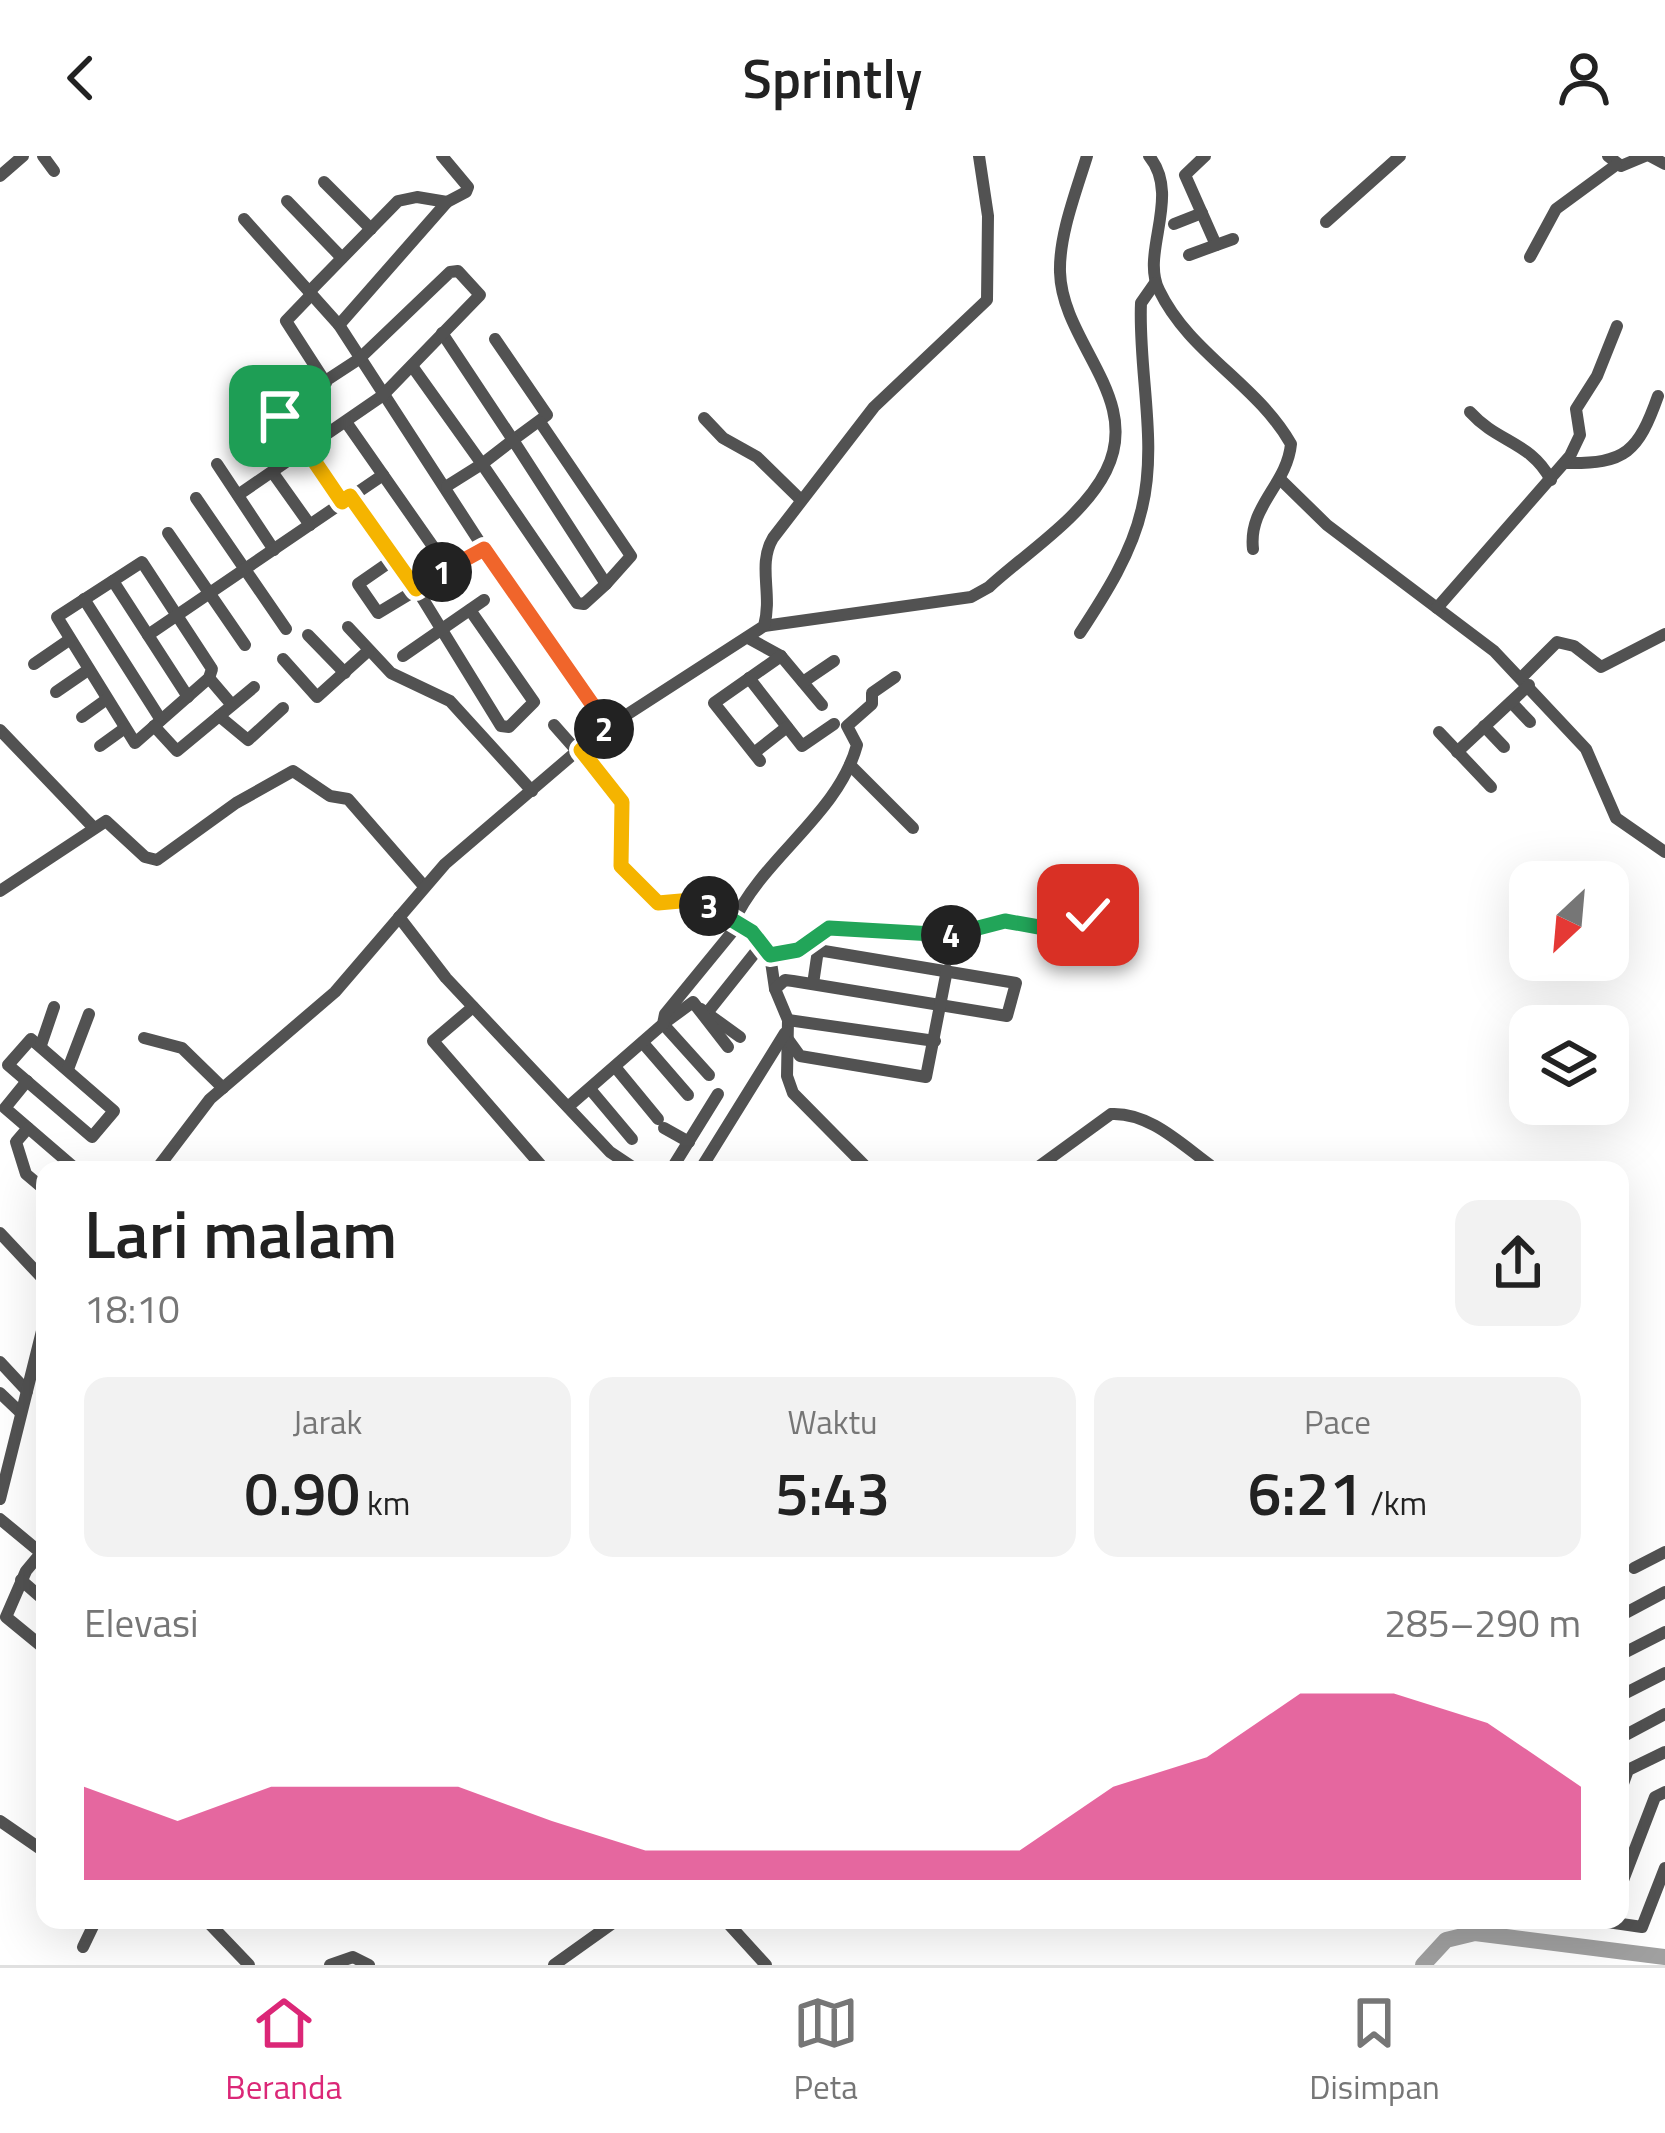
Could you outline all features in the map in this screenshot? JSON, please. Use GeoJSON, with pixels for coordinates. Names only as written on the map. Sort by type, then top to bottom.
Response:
{"type":"FeatureCollection","features":[{"type":"Feature","properties":{"kind":"street"},"geometry":{"type":"LineString","coordinates":[[0,176],[23,156]]}},
{"type":"Feature","properties":{"kind":"street"},"geometry":{"type":"LineString","coordinates":[[44,156],[54,171]]}},
{"type":"Feature","properties":{"kind":"street"},"geometry":{"type":"LineString","coordinates":[[339,326],[447,202],[467,187],[442,156]]}},
{"type":"Feature","properties":{"kind":"street"},"geometry":{"type":"LineString","coordinates":[[162,1161],[223,1088],[335,992],[423,885],[608,727],[764,626],[771,596],[765,552],[897,381],[985,305],[988,216],[980,156]]}},
{"type":"Feature","properties":{"kind":"street"},"geometry":{"type":"LineString","coordinates":[[764,626],[971,597],[1023,557],[1096,486],[1112,457],[1115,408],[1068,312],[1060,271],[1087,156]]}},
{"type":"Feature","properties":{"kind":"street"},"geometry":{"type":"LineString","coordinates":[[1080,633],[1126,554],[1142,510],[1147,469],[1141,303],[1155,283],[1161,182],[1149,156]]}},
{"type":"Feature","properties":{"kind":"street"},"geometry":{"type":"LineString","coordinates":[[1205,156],[1185,175],[1216,245]]}},
{"type":"Feature","properties":{"kind":"street"},"geometry":{"type":"LineString","coordinates":[[1326,222],[1400,156]]}},
{"type":"Feature","properties":{"kind":"street"},"geometry":{"type":"LineString","coordinates":[[1530,257],[1556,209],[1612,160],[1647,156],[1665,164]]}},
{"type":"Feature","properties":{"kind":"street"},"geometry":{"type":"LineString","coordinates":[[324,182],[371,229]]}},
{"type":"Feature","properties":{"kind":"street"},"geometry":{"type":"LineString","coordinates":[[326,382],[286,321],[406,196],[447,202]]}},
{"type":"Feature","properties":{"kind":"street"},"geometry":{"type":"LineString","coordinates":[[287,201],[343,258]]}},
{"type":"Feature","properties":{"kind":"street"},"geometry":{"type":"LineString","coordinates":[[1174,224],[1202,213]]}},
{"type":"Feature","properties":{"kind":"street"},"geometry":{"type":"LineString","coordinates":[[244,219],[339,326],[484,549],[608,727]]}},
{"type":"Feature","properties":{"kind":"street"},"geometry":{"type":"LineString","coordinates":[[1189,255],[1233,239]]}},
{"type":"Feature","properties":{"kind":"street"},"geometry":{"type":"LineString","coordinates":[[238,495],[273,473],[303,452],[346,422],[382,396],[480,298],[458,271],[450,272],[359,359],[280,410],[303,452],[397,557],[438,632],[501,726],[509,727],[534,702],[470,610]]}},
{"type":"Feature","properties":{"kind":"street"},"geometry":{"type":"LineString","coordinates":[[1155,283],[1192,337],[1276,419],[1292,448],[1282,481],[1256,511],[1253,549]]}},
{"type":"Feature","properties":{"kind":"street"},"geometry":{"type":"LineString","coordinates":[[1437,608],[1566,463],[1580,434],[1576,409],[1597,376],[1617,326]]}},
{"type":"Feature","properties":{"kind":"street"},"geometry":{"type":"LineString","coordinates":[[442,333],[606,584]]}},
{"type":"Feature","properties":{"kind":"street"},"geometry":{"type":"LineString","coordinates":[[447,486],[547,414],[494,339]]}},
{"type":"Feature","properties":{"kind":"street"},"geometry":{"type":"LineString","coordinates":[[412,366],[577,603],[588,602],[632,556],[540,422]]}},
{"type":"Feature","properties":{"kind":"street"},"geometry":{"type":"LineString","coordinates":[[1566,463],[1603,463],[1630,451],[1644,433],[1658,395]]}},
{"type":"Feature","properties":{"kind":"street"},"geometry":{"type":"LineString","coordinates":[[1470,412],[1488,431],[1536,455],[1551,480]]}},
{"type":"Feature","properties":{"kind":"street"},"geometry":{"type":"LineString","coordinates":[[704,418],[723,439],[758,457],[802,500]]}},
{"type":"Feature","properties":{"kind":"street"},"geometry":{"type":"LineString","coordinates":[[346,422],[448,568]]}},
{"type":"Feature","properties":{"kind":"street"},"geometry":{"type":"LineString","coordinates":[[217,464],[274,550]]}},
{"type":"Feature","properties":{"kind":"street"},"geometry":{"type":"LineString","coordinates":[[273,473],[310,525]]}},
{"type":"Feature","properties":{"kind":"street"},"geometry":{"type":"LineString","coordinates":[[148,635],[383,475]]}},
{"type":"Feature","properties":{"kind":"street"},"geometry":{"type":"LineString","coordinates":[[1282,481],[1327,525],[1525,682],[1591,756],[1616,818],[1665,852]]}},
{"type":"Feature","properties":{"kind":"street"},"geometry":{"type":"LineString","coordinates":[[196,498],[286,629]]}},
{"type":"Feature","properties":{"kind":"street"},"geometry":{"type":"LineString","coordinates":[[168,532],[245,645]]}},
{"type":"Feature","properties":{"kind":"street"},"geometry":{"type":"LineString","coordinates":[[397,557],[358,588],[380,613],[484,549]]}},
{"type":"Feature","properties":{"kind":"street"},"geometry":{"type":"LineString","coordinates":[[142,562],[212,669],[209,678],[135,743],[57,616],[113,581],[142,562]]}},
{"type":"Feature","properties":{"kind":"street"},"geometry":{"type":"LineString","coordinates":[[113,581],[188,697]]}},
{"type":"Feature","properties":{"kind":"street"},"geometry":{"type":"LineString","coordinates":[[84,599],[177,752],[254,686]]}},
{"type":"Feature","properties":{"kind":"street"},"geometry":{"type":"LineString","coordinates":[[403,656],[484,600]]}},
{"type":"Feature","properties":{"kind":"street"},"geometry":{"type":"LineString","coordinates":[[348,627],[391,673],[450,701],[532,791]]}},
{"type":"Feature","properties":{"kind":"street"},"geometry":{"type":"LineString","coordinates":[[308,634],[344,673]]}},
{"type":"Feature","properties":{"kind":"street"},"geometry":{"type":"LineString","coordinates":[[1457,752],[1510,702],[1557,642],[1574,646],[1601,667],[1665,634]]}},
{"type":"Feature","properties":{"kind":"street"},"geometry":{"type":"LineString","coordinates":[[750,639],[781,656],[822,705]]}},
{"type":"Feature","properties":{"kind":"street"},"geometry":{"type":"LineString","coordinates":[[34,664],[69,640]]}},
{"type":"Feature","properties":{"kind":"street"},"geometry":{"type":"LineString","coordinates":[[283,659],[317,697],[368,652]]}},
{"type":"Feature","properties":{"kind":"street"},"geometry":{"type":"LineString","coordinates":[[781,656],[714,703],[757,757],[788,728]]}},
{"type":"Feature","properties":{"kind":"street"},"geometry":{"type":"LineString","coordinates":[[803,682],[834,661]]}},
{"type":"Feature","properties":{"kind":"street"},"geometry":{"type":"LineString","coordinates":[[56,692],[88,670]]}},
{"type":"Feature","properties":{"kind":"street"},"geometry":{"type":"LineString","coordinates":[[569,1106],[644,1043],[663,1024],[665,1013],[687,998],[752,889],[830,798],[850,765],[857,745],[847,726],[872,704],[872,693],[895,676]]}},
{"type":"Feature","properties":{"kind":"street"},"geometry":{"type":"LineString","coordinates":[[209,678],[232,705]]}},
{"type":"Feature","properties":{"kind":"street"},"geometry":{"type":"LineString","coordinates":[[749,678],[802,746],[834,724]]}},
{"type":"Feature","properties":{"kind":"street"},"geometry":{"type":"LineString","coordinates":[[82,717],[106,699]]}},
{"type":"Feature","properties":{"kind":"street"},"geometry":{"type":"LineString","coordinates":[[1510,702],[1530,722]]}},
{"type":"Feature","properties":{"kind":"street"},"geometry":{"type":"LineString","coordinates":[[218,716],[248,740],[283,708]]}},
{"type":"Feature","properties":{"kind":"street"},"geometry":{"type":"LineString","coordinates":[[554,725],[581,750],[622,802],[617,859],[634,883],[658,903],[692,900],[733,927],[752,932],[764,952],[800,1056],[926,1077],[947,970]]}},
{"type":"Feature","properties":{"kind":"street"},"geometry":{"type":"LineString","coordinates":[[1484,726],[1504,748]]}},
{"type":"Feature","properties":{"kind":"street"},"geometry":{"type":"LineString","coordinates":[[100,746],[125,728]]}},
{"type":"Feature","properties":{"kind":"street"},"geometry":{"type":"LineString","coordinates":[[1,731],[94,828]]}},
{"type":"Feature","properties":{"kind":"street"},"geometry":{"type":"LineString","coordinates":[[1439,733],[1491,788]]}},
{"type":"Feature","properties":{"kind":"street"},"geometry":{"type":"LineString","coordinates":[[850,765],[913,828]]}},
{"type":"Feature","properties":{"kind":"street"},"geometry":{"type":"LineString","coordinates":[[0,891],[108,822],[145,857],[157,860],[236,803],[296,771],[329,796],[348,799],[423,885]]}},
{"type":"Feature","properties":{"kind":"street"},"geometry":{"type":"LineString","coordinates":[[707,1013],[764,952],[798,950],[829,928],[953,935],[1005,921],[1062,924],[1088,915],[1123,892]]}},
{"type":"Feature","properties":{"kind":"street"},"geometry":{"type":"LineString","coordinates":[[399,917],[473,1006],[624,1161]]}},
{"type":"Feature","properties":{"kind":"street"},"geometry":{"type":"LineString","coordinates":[[775,989],[785,980],[1007,1016],[1016,983],[818,950],[813,984]]}},
{"type":"Feature","properties":{"kind":"street"},"geometry":{"type":"LineString","coordinates":[[687,998],[707,1013],[736,1035],[687,998]]}},
{"type":"Feature","properties":{"kind":"street"},"geometry":{"type":"LineString","coordinates":[[473,1006],[433,1041],[537,1161]]}},
{"type":"Feature","properties":{"kind":"street"},"geometry":{"type":"LineString","coordinates":[[41,1046],[54,1007]]}},
{"type":"Feature","properties":{"kind":"street"},"geometry":{"type":"LineString","coordinates":[[68,1069],[89,1015]]}},
{"type":"Feature","properties":{"kind":"street"},"geometry":{"type":"LineString","coordinates":[[663,1024],[709,1075]]}},
{"type":"Feature","properties":{"kind":"street"},"geometry":{"type":"LineString","coordinates":[[788,1028],[935,1041]]}},
{"type":"Feature","properties":{"kind":"street"},"geometry":{"type":"LineString","coordinates":[[706,1161],[788,1028]]}},
{"type":"Feature","properties":{"kind":"street"},"geometry":{"type":"LineString","coordinates":[[788,1028],[793,1093],[859,1161]]}},
{"type":"Feature","properties":{"kind":"street"},"geometry":{"type":"LineString","coordinates":[[144,1038],[182,1048],[223,1088]]}},
{"type":"Feature","properties":{"kind":"street"},"geometry":{"type":"LineString","coordinates":[[31,1039],[41,1046],[114,1111],[92,1137],[8,1065],[31,1039]]}},
{"type":"Feature","properties":{"kind":"street"},"geometry":{"type":"LineString","coordinates":[[644,1043],[688,1095]]}},
{"type":"Feature","properties":{"kind":"street"},"geometry":{"type":"LineString","coordinates":[[616,1068],[661,1123],[688,1142]]}},
{"type":"Feature","properties":{"kind":"street"},"geometry":{"type":"LineString","coordinates":[[27,1082],[5,1108],[66,1161]]}},
{"type":"Feature","properties":{"kind":"street"},"geometry":{"type":"LineString","coordinates":[[590,1089],[632,1139]]}},
{"type":"Feature","properties":{"kind":"street"},"geometry":{"type":"LineString","coordinates":[[676,1161],[718,1094]]}},
{"type":"Feature","properties":{"kind":"street"},"geometry":{"type":"LineString","coordinates":[[1046,1161],[1111,1114],[1152,1124],[1203,1161]]}},
{"type":"Feature","properties":{"kind":"street"},"geometry":{"type":"LineString","coordinates":[[28,1128],[16,1142],[26,1174],[36,1182]]}},
{"type":"Feature","properties":{"kind":"street"},"geometry":{"type":"LineString","coordinates":[[0,1232],[36,1271]]}},
{"type":"Feature","properties":{"kind":"street"},"geometry":{"type":"LineString","coordinates":[[0,1497],[36,1355]]}},
{"type":"Feature","properties":{"kind":"street"},"geometry":{"type":"LineString","coordinates":[[0,1362],[27,1391]]}},
{"type":"Feature","properties":{"kind":"street"},"geometry":{"type":"LineString","coordinates":[[0,1393],[21,1413]]}},
{"type":"Feature","properties":{"kind":"street"},"geometry":{"type":"LineString","coordinates":[[0,1519],[36,1546]]}},
{"type":"Feature","properties":{"kind":"street"},"geometry":{"type":"LineString","coordinates":[[1634,1568],[1664,1556]]}},
{"type":"Feature","properties":{"kind":"street"},"geometry":{"type":"LineString","coordinates":[[36,1562],[21,1580],[6,1617],[36,1642]]}},
{"type":"Feature","properties":{"kind":"street"},"geometry":{"type":"LineString","coordinates":[[21,1580],[36,1593]]}},
{"type":"Feature","properties":{"kind":"street"},"geometry":{"type":"LineString","coordinates":[[1629,1611],[1665,1592]]}},
{"type":"Feature","properties":{"kind":"street"},"geometry":{"type":"LineString","coordinates":[[1629,1650],[1665,1632]]}},
{"type":"Feature","properties":{"kind":"street"},"geometry":{"type":"LineString","coordinates":[[1629,1691],[1665,1673]]}},
{"type":"Feature","properties":{"kind":"street"},"geometry":{"type":"LineString","coordinates":[[1629,1733],[1665,1714]]}},
{"type":"Feature","properties":{"kind":"street"},"geometry":{"type":"LineString","coordinates":[[1629,1769],[1665,1751]]}},
{"type":"Feature","properties":{"kind":"street"},"geometry":{"type":"LineString","coordinates":[[1629,1864],[1654,1798],[1665,1792]]}},
{"type":"Feature","properties":{"kind":"street"},"geometry":{"type":"LineString","coordinates":[[0,1822],[36,1846]]}},
{"type":"Feature","properties":{"kind":"street"},"geometry":{"type":"LineString","coordinates":[[1629,1925],[1642,1927],[1665,1868]]}},
{"type":"Feature","properties":{"kind":"street"},"geometry":{"type":"LineString","coordinates":[[83,1947],[92,1929]]}},
{"type":"Feature","properties":{"kind":"street"},"geometry":{"type":"LineString","coordinates":[[215,1929],[249,1965]]}},
{"type":"Feature","properties":{"kind":"street"},"geometry":{"type":"LineString","coordinates":[[554,1965],[604,1929]]}},
{"type":"Feature","properties":{"kind":"street"},"geometry":{"type":"LineString","coordinates":[[733,1929],[766,1965]]}},
{"type":"Feature","properties":{"kind":"street"},"geometry":{"type":"LineString","coordinates":[[330,1965],[353,1957],[369,1965]]}},
{"type":"Feature","properties":{"kind":"waterway"},"geometry":{"type":"LineString","coordinates":[[1423,1965],[1446,1940],[1475,1933],[1665,1957]]}},
{"type":"Feature","properties":{"kind":"route"},"geometry":{"type":"LineString","coordinates":[[280,416],[300,454],[306,449],[342,502],[350,496],[416,589],[484,549],[558,663],[608,727],[581,750],[622,802],[617,859],[649,898],[658,903],[692,900],[714,909],[752,932],[770,955],[798,950],[829,928],[953,935],[1005,921],[1039,927],[1088,915]]}}]}
